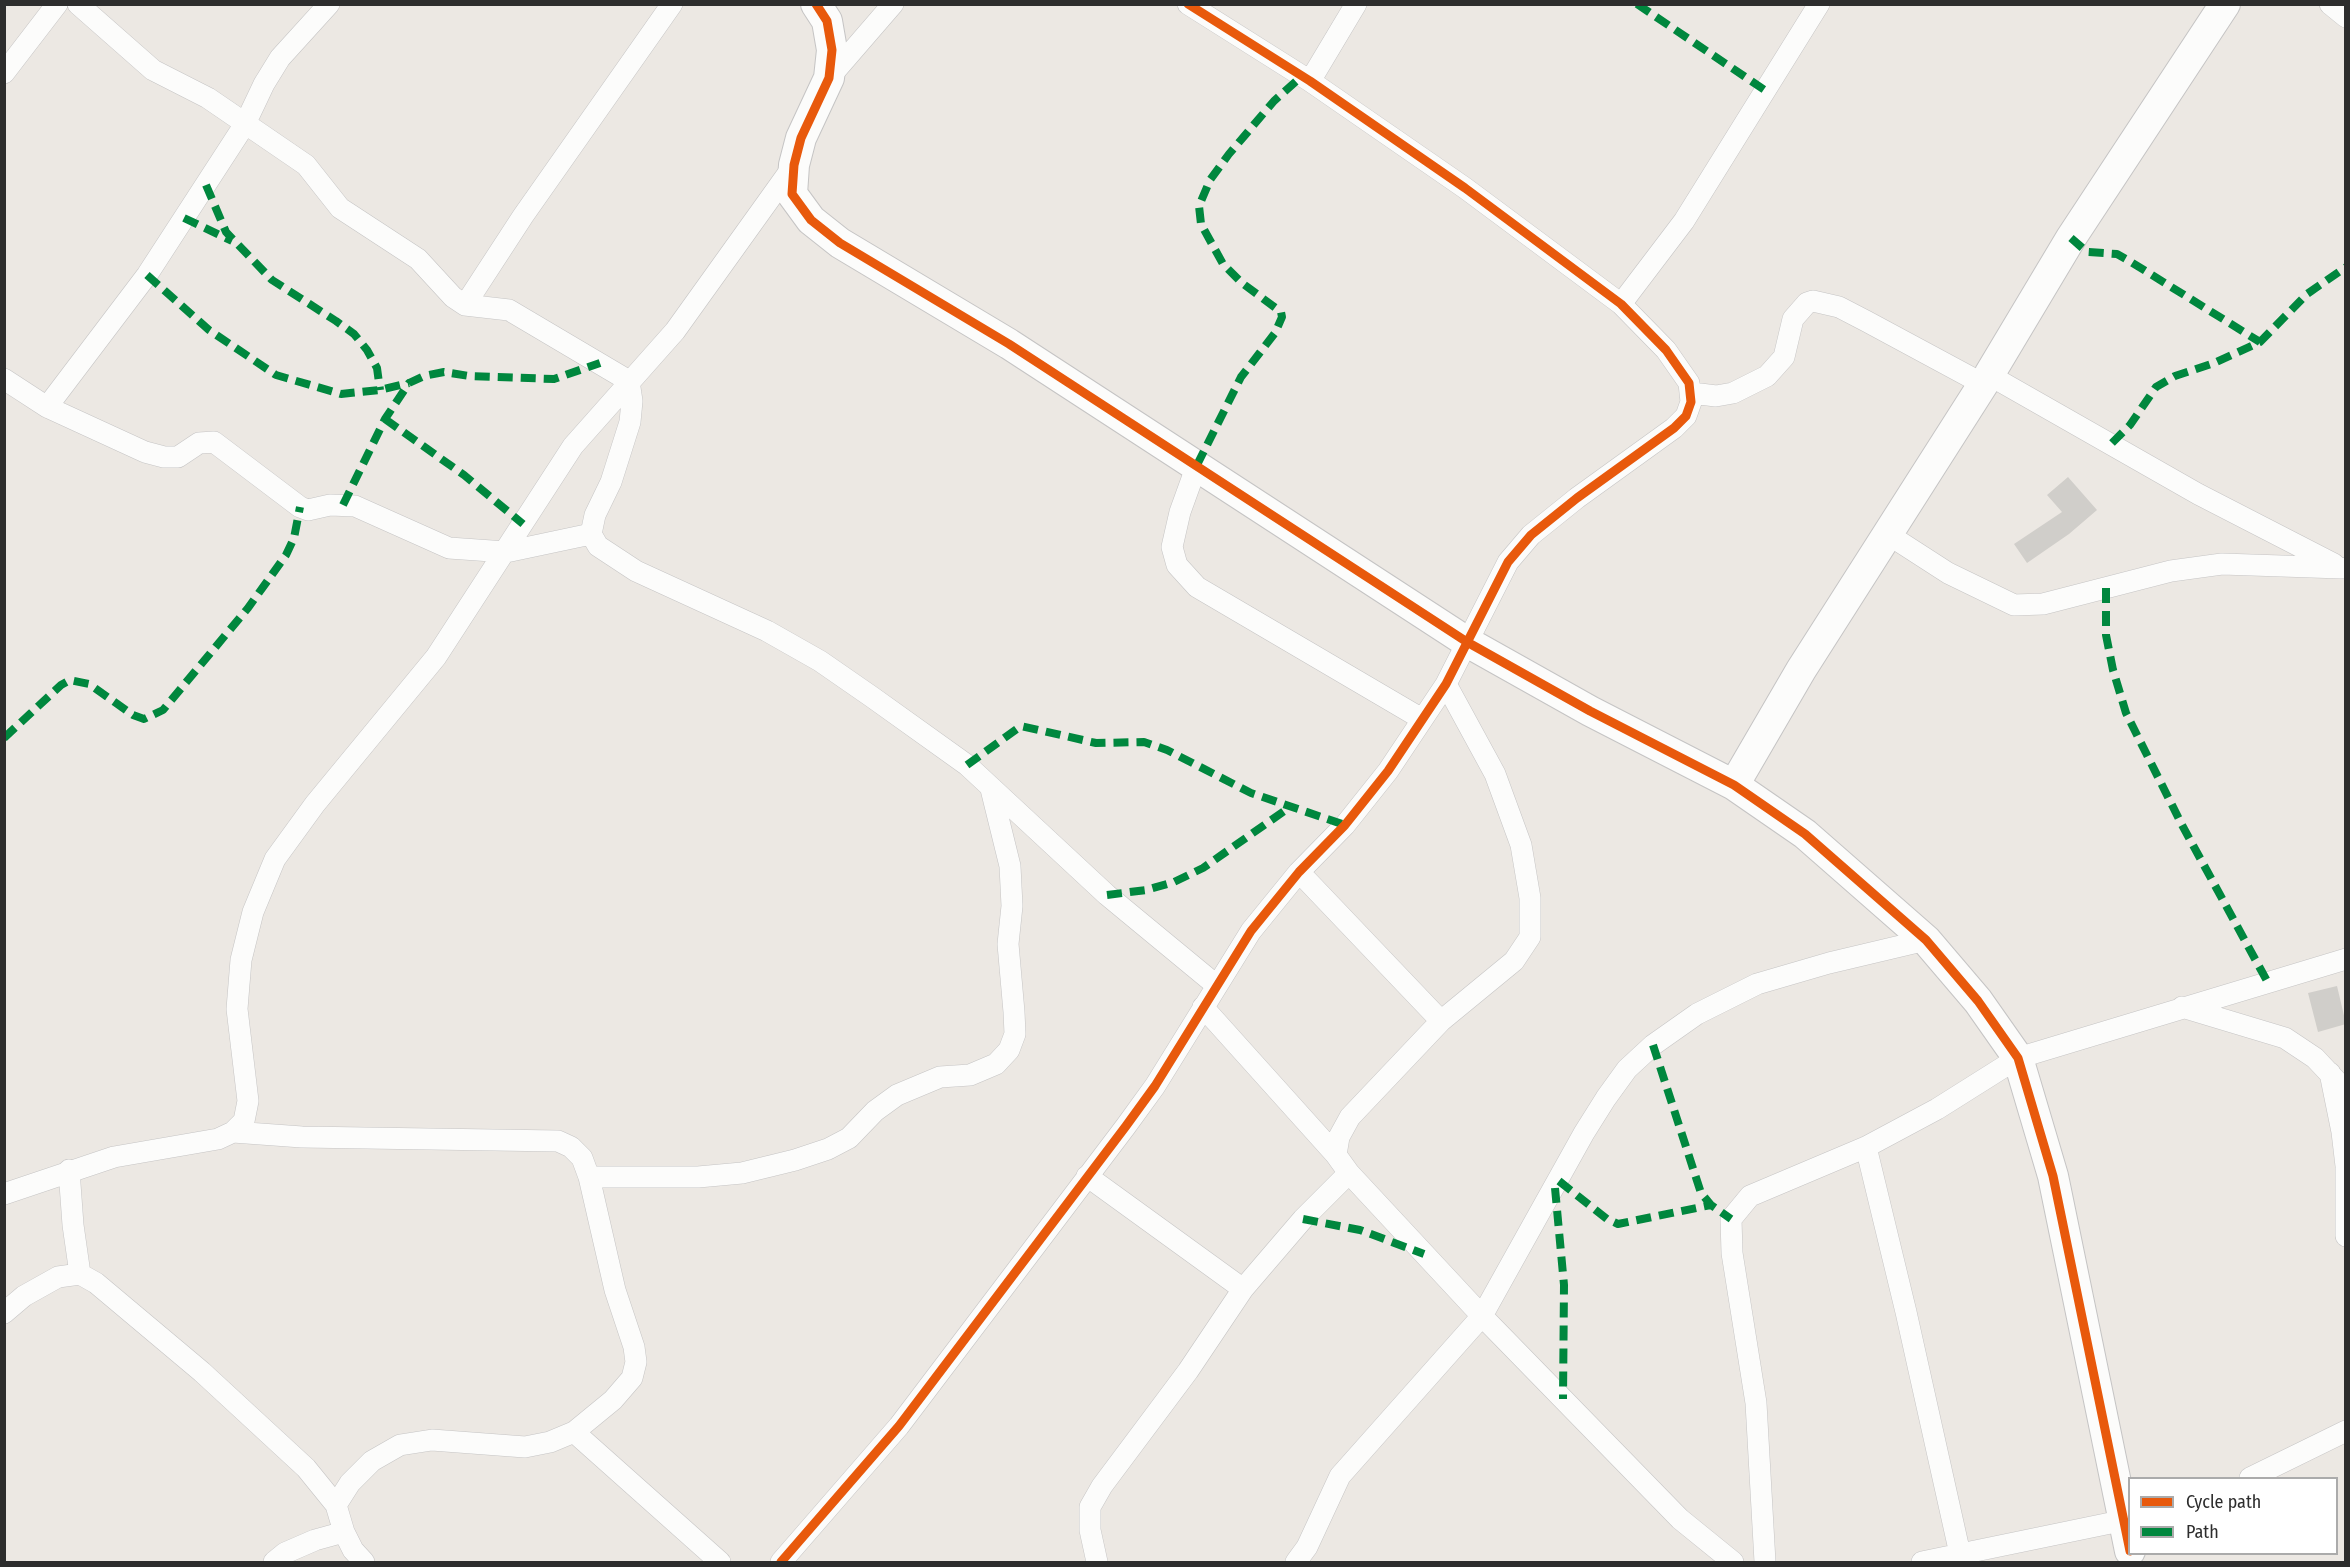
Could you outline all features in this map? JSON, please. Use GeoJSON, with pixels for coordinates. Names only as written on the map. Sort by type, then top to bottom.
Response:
{"type":"FeatureCollection","features":[{"type":"Feature","properties":{"kind":"street"},"geometry":{"type":"LineString","coordinates":[[4,73],[57,4]]}},
{"type":"Feature","properties":{"kind":"street"},"geometry":{"type":"LineString","coordinates":[[78,4],[153,70],[190,87],[306,165],[340,208],[418,260],[453,297],[465,305],[509,310],[629,381]]}},
{"type":"Feature","properties":{"kind":"street"},"geometry":{"type":"LineString","coordinates":[[47,407],[147,275],[245,124],[264,84],[280,58],[329,4]]}},
{"type":"Feature","properties":{"kind":"street"},"geometry":{"type":"LineString","coordinates":[[465,305],[523,216],[672,4]]}},
{"type":"Feature","properties":{"kind":"street"},"geometry":{"type":"LineString","coordinates":[[816,4],[827,21],[832,50],[829,78]]}},
{"type":"Feature","properties":{"kind":"street"},"geometry":{"type":"LineString","coordinates":[[893,4],[829,78],[801,138],[794,165],[792,194],[811,220],[840,243],[1008,344],[1467,642],[1590,711],[1734,785],[1805,834],[1926,940],[1978,1001],[2018,1058],[2053,1176],[2127,1520],[1922,1563]]}},
{"type":"Feature","properties":{"kind":"street"},"geometry":{"type":"LineString","coordinates":[[780,1563],[898,1426],[1155,1086],[1251,931],[1299,872],[1345,825],[1388,771],[1446,684],[1508,562],[1532,536],[1577,498],[1674,428],[1686,416],[1692,393],[1689,383],[1666,350],[1621,304],[1465,188],[1310,81],[1188,4]]}},
{"type":"Feature","properties":{"kind":"street"},"geometry":{"type":"LineString","coordinates":[[1310,81],[1356,4]]}},
{"type":"Feature","properties":{"kind":"street"},"geometry":{"type":"LineString","coordinates":[[1621,304],[1684,221],[1819,4]]}},
{"type":"Feature","properties":{"kind":"street"},"geometry":{"type":"LineString","coordinates":[[1734,785],[1801,670],[1886,533],[1986,380],[2071,238],[2225,4]]}},
{"type":"Feature","properties":{"kind":"street"},"geometry":{"type":"LineString","coordinates":[[2330,4],[2346,17]]}},
{"type":"Feature","properties":{"kind":"street"},"geometry":{"type":"LineString","coordinates":[[4,1194],[69,1170],[114,1158],[218,1139],[233,1132],[244,1121],[248,1101],[237,1009],[241,960],[253,912],[275,859],[315,804],[436,657],[573,446],[675,332],[794,165]]}},
{"type":"Feature","properties":{"kind":"street"},"geometry":{"type":"LineString","coordinates":[[1692,393],[1716,396],[1734,393],[1767,376],[1784,357],[1793,319],[1807,303],[1813,301],[1839,307],[1986,380],[2343,569]]}},
{"type":"Feature","properties":{"kind":"street"},"geometry":{"type":"LineString","coordinates":[[4,379],[47,407],[146,452],[164,457],[178,457],[199,443],[213,442],[300,507],[308,510],[330,504],[355,506],[449,548],[506,552],[591,534]]}},
{"type":"Feature","properties":{"kind":"street"},"geometry":{"type":"LineString","coordinates":[[629,381],[632,401],[630,422],[611,482],[596,514],[591,534],[598,546],[636,570],[767,631],[820,661],[967,765],[1107,895],[1216,985]]}},
{"type":"Feature","properties":{"kind":"street"},"geometry":{"type":"LineString","coordinates":[[1197,465],[1183,503],[1172,547],[1177,566],[1197,587],[1422,719]]}},
{"type":"Feature","properties":{"kind":"street"},"geometry":{"type":"LineString","coordinates":[[523,524],[558,541]]}},
{"type":"Feature","properties":{"kind":"street"},"geometry":{"type":"LineString","coordinates":[[1886,533],[1948,573],[2014,605],[2043,604],[2171,571],[2222,564],[2343,569]]}},
{"type":"Feature","properties":{"kind":"street"},"geometry":{"type":"LineString","coordinates":[[1336,1155],[1339,1137],[1350,1117],[1441,1021],[1514,962],[1530,937],[1530,898],[1521,846],[1495,774],[1446,684]]}},
{"type":"Feature","properties":{"kind":"street"},"geometry":{"type":"LineString","coordinates":[[589,1177],[709,1176],[742,1173],[795,1160],[828,1149],[849,1138],[875,1111],[897,1095],[940,1077],[970,1075],[996,1064],[1009,1050],[1015,1034],[1008,944],[1012,906],[1010,866],[991,788]]}},
{"type":"Feature","properties":{"kind":"street"},"geometry":{"type":"LineString","coordinates":[[1299,872],[1441,1021]]}},
{"type":"Feature","properties":{"kind":"street"},"geometry":{"type":"LineString","coordinates":[[1296,1563],[1307,1547],[1340,1476],[1482,1316],[1605,1098],[1627,1070],[1653,1045],[1698,1014],[1757,984],[1829,963],[1926,940]]}},
{"type":"Feature","properties":{"kind":"street"},"geometry":{"type":"LineString","coordinates":[[1765,1563],[1756,1402],[1732,1253],[1731,1219],[1750,1196],[1866,1147],[1937,1109],[2018,1058],[2346,959]]}},
{"type":"Feature","properties":{"kind":"street"},"geometry":{"type":"LineString","coordinates":[[1203,1007],[1336,1155],[1348,1173],[1482,1316],[1680,1519],[1733,1563]]}},
{"type":"Feature","properties":{"kind":"street"},"geometry":{"type":"LineString","coordinates":[[2181,1007],[2285,1038],[2315,1058],[2346,1090]]}},
{"type":"Feature","properties":{"kind":"street"},"geometry":{"type":"LineString","coordinates":[[2330,1072],[2342,1132],[2346,1167],[2346,1236]]}},
{"type":"Feature","properties":{"kind":"street"},"geometry":{"type":"LineString","coordinates":[[233,1132],[302,1137],[558,1141],[571,1146],[582,1158],[589,1177],[615,1290],[636,1362],[632,1378],[613,1400],[574,1432],[550,1442],[525,1447],[432,1440],[400,1445],[372,1461],[350,1483],[336,1505]]}},
{"type":"Feature","properties":{"kind":"street"},"geometry":{"type":"LineString","coordinates":[[1866,1147],[1906,1312],[1960,1554]]}},
{"type":"Feature","properties":{"kind":"street"},"geometry":{"type":"LineString","coordinates":[[69,1170],[73,1225],[80,1274]]}},
{"type":"Feature","properties":{"kind":"street"},"geometry":{"type":"LineString","coordinates":[[1097,1563],[1090,1530],[1090,1506],[1102,1486],[1188,1371],[1243,1289],[1296,1227],[1348,1173]]}},
{"type":"Feature","properties":{"kind":"street"},"geometry":{"type":"LineString","coordinates":[[1087,1176],[1243,1289]]}},
{"type":"Feature","properties":{"kind":"street"},"geometry":{"type":"LineString","coordinates":[[4,1313],[24,1296],[57,1277],[80,1274],[96,1283],[163,1338],[257,1421],[306,1468],[336,1505],[344,1532],[353,1550],[364,1563]]}},
{"type":"Feature","properties":{"kind":"street"},"geometry":{"type":"LineString","coordinates":[[2254,1477],[2346,1431]]}},
{"type":"Feature","properties":{"kind":"street"},"geometry":{"type":"LineString","coordinates":[[574,1432],[720,1563]]}},
{"type":"Feature","properties":{"kind":"street"},"geometry":{"type":"LineString","coordinates":[[274,1563],[285,1553],[315,1540],[344,1532]]}},
{"type":"Feature","properties":{"kind":"building"},"geometry":{"type":"Polygon","coordinates":[[[2068,477],[2097,510],[2069,534],[2027,563],[2014,544],[2062,512],[2047,495],[2068,477]]]}},
{"type":"Feature","properties":{"kind":"building"},"geometry":{"type":"Polygon","coordinates":[[[2337,986],[2346,1024],[2318,1032],[2308,993],[2337,986]]]}},
{"type":"Feature","properties":{"kind":"marked path"},"geometry":{"type":"LineString","coordinates":[[1637,4],[1766,91]]}},
{"type":"Feature","properties":{"kind":"marked path"},"geometry":{"type":"LineString","coordinates":[[1197,465],[1241,377],[1275,333],[1282,317],[1281,312],[1242,283],[1223,264],[1201,224],[1199,206],[1210,180],[1229,154],[1274,101],[1302,76]]}},
{"type":"Feature","properties":{"kind":"marked path"},"geometry":{"type":"LineString","coordinates":[[206,185],[226,232],[272,280],[354,334],[367,350],[377,368],[380,390]]}},
{"type":"Feature","properties":{"kind":"marked path"},"geometry":{"type":"LineString","coordinates":[[184,218],[232,241]]}},
{"type":"Feature","properties":{"kind":"marked path"},"geometry":{"type":"LineString","coordinates":[[2071,238],[2087,252],[2117,254],[2260,342]]}},
{"type":"Feature","properties":{"kind":"marked path"},"geometry":{"type":"LineString","coordinates":[[2112,443],[2130,425],[2156,387],[2175,376],[2214,363],[2260,342],[2307,294],[2346,267]]}},
{"type":"Feature","properties":{"kind":"marked path"},"geometry":{"type":"LineString","coordinates":[[147,275],[209,330],[276,375],[341,394],[380,390],[409,383]]}},
{"type":"Feature","properties":{"kind":"marked path"},"geometry":{"type":"LineString","coordinates":[[343,505],[385,419],[409,383],[424,376],[444,372],[469,376],[554,379],[600,363]]}},
{"type":"Feature","properties":{"kind":"marked path"},"geometry":{"type":"LineString","coordinates":[[385,419],[464,475],[523,524]]}},
{"type":"Feature","properties":{"kind":"marked path"},"geometry":{"type":"LineString","coordinates":[[4,738],[61,685],[70,680],[89,684],[133,715],[144,719],[163,710],[248,608],[286,555],[294,538],[300,507]]}},
{"type":"Feature","properties":{"kind":"marked path"},"geometry":{"type":"LineString","coordinates":[[2106,588],[2106,635],[2113,670],[2126,713],[2182,825],[2267,981]]}},
{"type":"Feature","properties":{"kind":"marked path"},"geometry":{"type":"LineString","coordinates":[[967,765],[1021,726],[1096,743],[1144,742],[1167,750],[1251,793],[1345,825]]}},
{"type":"Feature","properties":{"kind":"marked path"},"geometry":{"type":"LineString","coordinates":[[1107,895],[1146,890],[1174,882],[1203,868],[1290,807]]}},
{"type":"Feature","properties":{"kind":"marked path"},"geometry":{"type":"LineString","coordinates":[[1653,1045],[1701,1193],[1711,1205],[1731,1219]]}},
{"type":"Feature","properties":{"kind":"marked path"},"geometry":{"type":"LineString","coordinates":[[1559,1181],[1607,1219],[1618,1224],[1711,1205]]}},
{"type":"Feature","properties":{"kind":"marked path"},"geometry":{"type":"LineString","coordinates":[[1555,1188],[1564,1285],[1563,1399]]}},
{"type":"Feature","properties":{"kind":"marked path"},"geometry":{"type":"LineString","coordinates":[[1303,1219],[1360,1230],[1424,1254]]}},
{"type":"Feature","properties":{"kind":"cycle path"},"geometry":{"type":"LineString","coordinates":[[816,4],[827,21],[832,50],[829,78],[801,138],[794,165],[792,194],[811,220],[840,243],[1009,344],[1467,642],[1590,711],[1734,785],[1805,834],[1926,940],[1978,1001],[2018,1058],[2053,1176],[2128,1541]]}},
{"type":"Feature","properties":{"kind":"cycle path"},"geometry":{"type":"LineString","coordinates":[[781,1562],[899,1426],[1126,1126],[1155,1086],[1251,931],[1299,872],[1345,825],[1388,771],[1446,684],[1508,562],[1531,535],[1577,498],[1674,428],[1686,416],[1691,402],[1689,383],[1666,350],[1621,304],[1465,188],[1310,81],[1188,4]]}}]}
